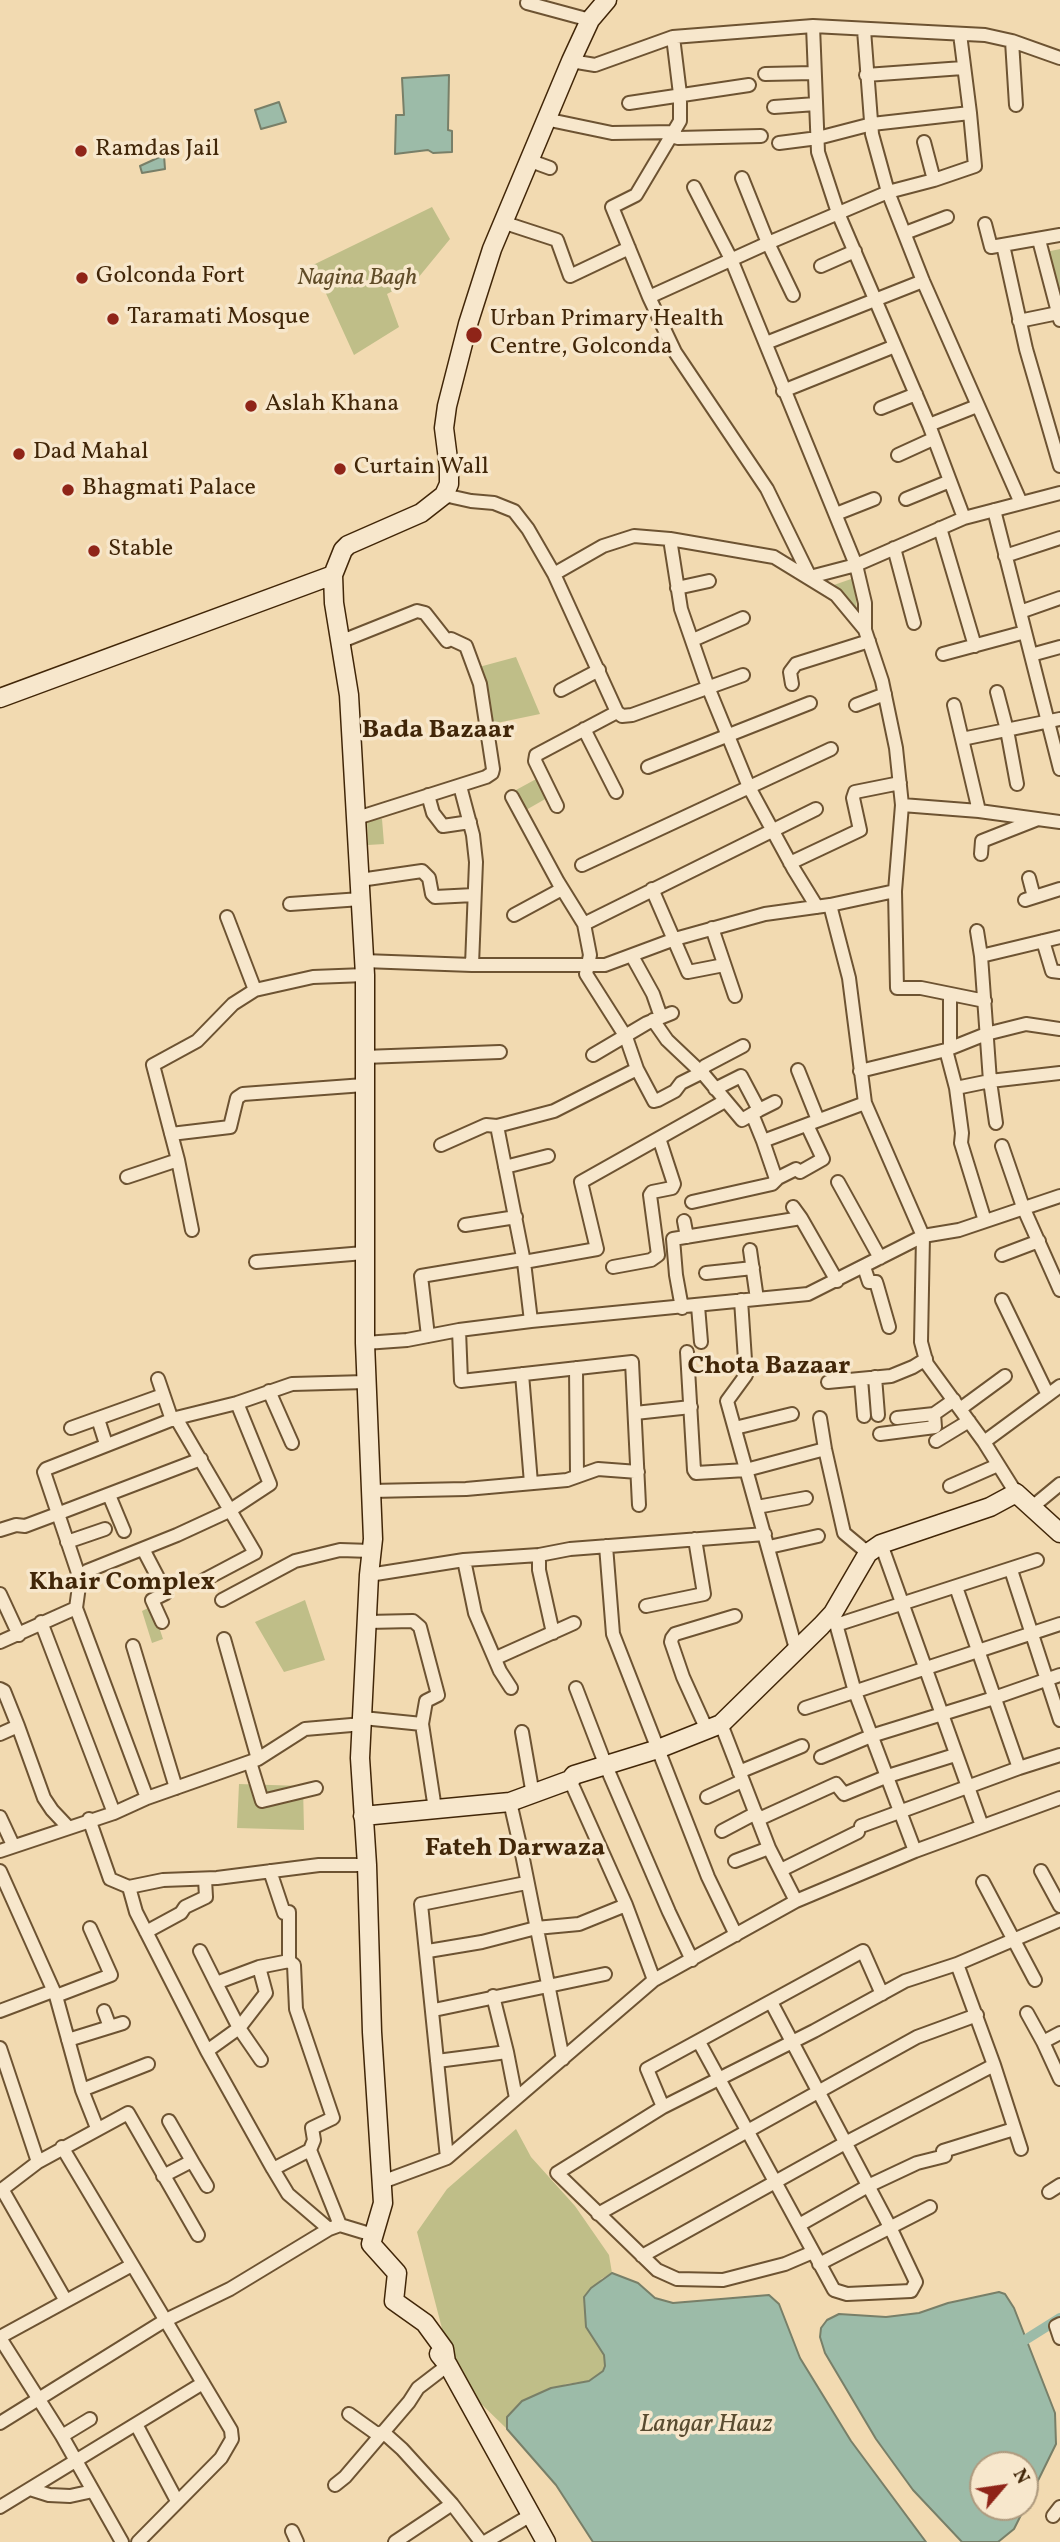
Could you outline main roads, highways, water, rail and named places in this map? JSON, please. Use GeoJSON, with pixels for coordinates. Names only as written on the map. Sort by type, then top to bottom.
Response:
{"type":"FeatureCollection","features":[{"type":"Feature","properties":{"kind":"water"},"geometry":{"type":"Polygon","coordinates":[[[449,75],[448,130],[452,131],[452,152],[433,153],[428,150],[395,154],[396,115],[404,115],[402,78],[449,75]]]}},
{"type":"Feature","properties":{"kind":"water"},"geometry":{"type":"Polygon","coordinates":[[[279,102],[286,122],[261,129],[255,110],[279,102]]]}},
{"type":"Feature","properties":{"kind":"water"},"geometry":{"type":"Polygon","coordinates":[[[164,155],[165,169],[142,173],[140,166],[164,155]]]}},
{"type":"Feature","properties":{"kind":"water","name":"Langar Hauz"},"geometry":{"type":"Polygon","coordinates":[[[612,2273],[638,2283],[655,2298],[673,2303],[769,2295],[779,2304],[800,2358],[851,2441],[926,2542],[593,2542],[556,2485],[507,2429],[507,2417],[522,2401],[551,2388],[589,2381],[603,2371],[604,2355],[586,2327],[584,2297],[591,2288],[612,2273]]]}},
{"type":"Feature","properties":{"kind":"water"},"geometry":{"type":"Polygon","coordinates":[[[999,2292],[1005,2294],[1014,2308],[1055,2413],[1056,2444],[1039,2479],[1039,2451],[969,2451],[969,2521],[1018,2521],[1014,2529],[998,2542],[962,2542],[913,2490],[876,2439],[825,2353],[820,2337],[821,2328],[827,2320],[839,2314],[886,2317],[919,2313],[948,2303],[999,2292]]]}},
{"type":"Feature","properties":{"kind":"waterway"},"geometry":{"type":"LineString","coordinates":[[1017,2345],[1060,2318]]}},
{"type":"Feature","properties":{"kind":"place","name":"Ramdas Jail"},"geometry":{"type":"Point","coordinates":[81,151]}},
{"type":"Feature","properties":{"kind":"place","name":"Golconda Fort"},"geometry":{"type":"Point","coordinates":[82,278]}},
{"type":"Feature","properties":{"kind":"place","name":"Taramati Mosque"},"geometry":{"type":"Point","coordinates":[113,319]}},
{"type":"Feature","properties":{"kind":"place","name":"Urban Primary Health Centre, Golconda"},"geometry":{"type":"Point","coordinates":[474,335]}},
{"type":"Feature","properties":{"kind":"place","name":"Aslah Khana"},"geometry":{"type":"Point","coordinates":[251,406]}},
{"type":"Feature","properties":{"kind":"place","name":"Dad Mahal"},"geometry":{"type":"Point","coordinates":[19,454]}},
{"type":"Feature","properties":{"kind":"place","name":"Curtain Wall"},"geometry":{"type":"Point","coordinates":[340,469]}},
{"type":"Feature","properties":{"kind":"place","name":"Bhagmati Palace"},"geometry":{"type":"Point","coordinates":[68,490]}},
{"type":"Feature","properties":{"kind":"place","name":"Stable"},"geometry":{"type":"Point","coordinates":[94,551]}},
{"type":"Feature","properties":{"kind":"district","name":"Bada Bazaar"},"geometry":{"type":"Point","coordinates":[438,732]}},
{"type":"Feature","properties":{"kind":"district","name":"Chota Bazaar"},"geometry":{"type":"Point","coordinates":[769,1368]}},
{"type":"Feature","properties":{"kind":"district","name":"Khair Complex"},"geometry":{"type":"Point","coordinates":[122,1584]}},
{"type":"Feature","properties":{"kind":"district","name":"Fateh Darwaza"},"geometry":{"type":"Point","coordinates":[515,1850]}},
{"type":"Feature","properties":{"kind":"park label","name":"Nagina Bagh"},"geometry":{"type":"Point","coordinates":[357,280]}}]}
